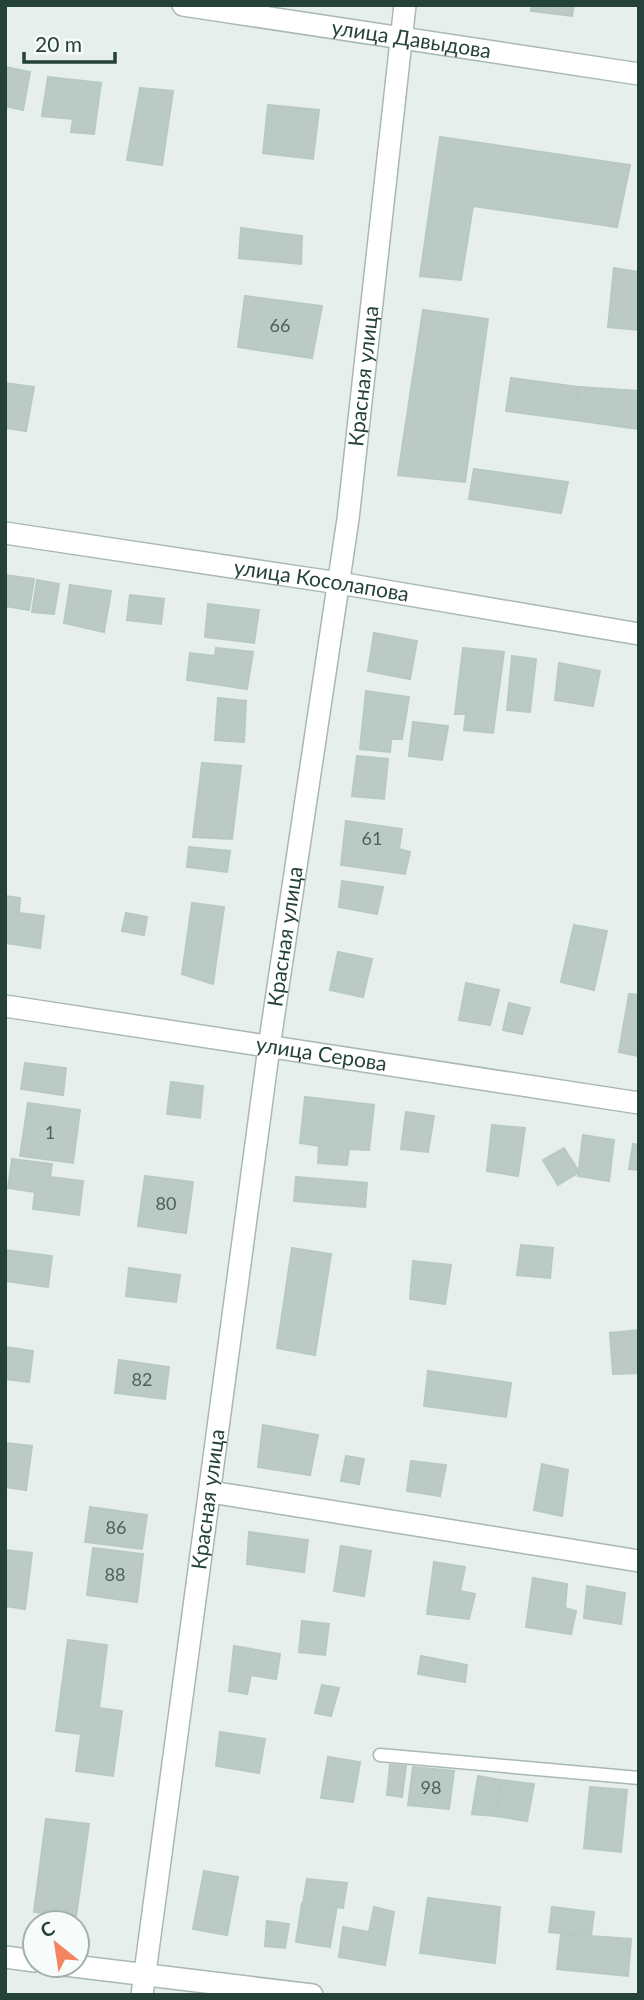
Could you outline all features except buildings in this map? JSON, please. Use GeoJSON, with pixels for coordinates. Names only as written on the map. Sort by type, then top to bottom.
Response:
{"type":"FeatureCollection","features":[{"type":"Feature","properties":{"kind":"street","name":"улица Давыдова"},"geometry":{"type":"LineString","coordinates":[[183,5],[639,74]]}},
{"type":"Feature","properties":{"kind":"street","name":"Красная улица"},"geometry":{"type":"LineString","coordinates":[[143,1985],[269,1047],[339,583],[405,5]]}},
{"type":"Feature","properties":{"kind":"street","name":"улица Косолапова"},"geometry":{"type":"LineString","coordinates":[[5,533],[339,583],[639,634]]}},
{"type":"Feature","properties":{"kind":"street","name":"улица Серова"},"geometry":{"type":"LineString","coordinates":[[5,1006],[639,1103]]}},
{"type":"Feature","properties":{"kind":"street"},"geometry":{"type":"LineString","coordinates":[[211,1492],[639,1561]]}},
{"type":"Feature","properties":{"kind":"street"},"geometry":{"type":"LineString","coordinates":[[91,1972],[143,1985],[312,1995]]}},
{"type":"Feature","properties":{"kind":"lane"},"geometry":{"type":"LineString","coordinates":[[380,1755],[639,1778]]}}]}
